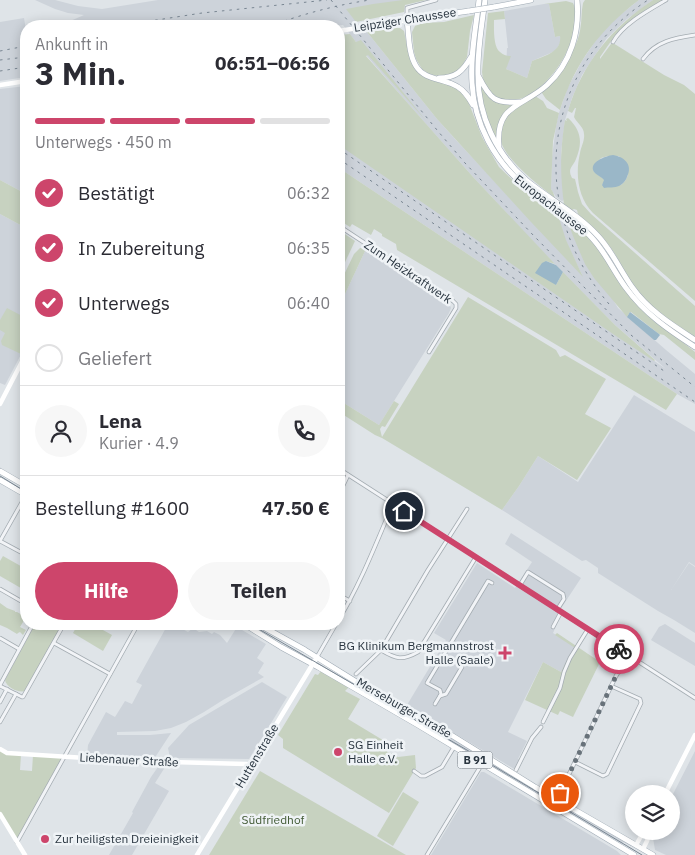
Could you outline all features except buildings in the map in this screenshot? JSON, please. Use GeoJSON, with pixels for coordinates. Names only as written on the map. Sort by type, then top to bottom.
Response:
{"type":"FeatureCollection","features":[{"type":"Feature","properties":{"kind":"main road","name":"Europachaussee"},"geometry":{"type":"LineString","coordinates":[[479,0],[472,82],[476,110],[482,130],[489,143],[509,172],[528,189],[587,233],[598,245],[626,288],[641,306],[660,323],[695,347]]}},
{"type":"Feature","properties":{"kind":"main road","name":"Europachaussee"},"geometry":{"type":"LineString","coordinates":[[485,0],[478,92],[481,107],[490,131],[500,150],[525,178],[599,237],[631,286],[647,305],[667,322],[695,340]]}},
{"type":"Feature","properties":{"kind":"main road","name":"Leipziger Chaussee"},"geometry":{"type":"LineString","coordinates":[[407,20],[531,0]]}},
{"type":"Feature","properties":{"kind":"main road"},"geometry":{"type":"LineString","coordinates":[[500,150],[499,132],[501,122],[520,102],[549,83],[562,68],[575,37],[577,0]]}},
{"type":"Feature","properties":{"kind":"main road"},"geometry":{"type":"LineString","coordinates":[[578,9],[582,0]]}},
{"type":"Feature","properties":{"kind":"main road"},"geometry":{"type":"LineString","coordinates":[[409,36],[412,26],[419,18]]}},
{"type":"Feature","properties":{"kind":"main road"},"geometry":{"type":"LineString","coordinates":[[407,20],[412,56],[416,66],[424,74],[460,88],[468,96],[476,110]]}},
{"type":"Feature","properties":{"kind":"main road"},"geometry":{"type":"LineString","coordinates":[[435,78],[447,78],[457,74],[466,66],[473,54]]}},
{"type":"Feature","properties":{"kind":"main road"},"geometry":{"type":"LineString","coordinates":[[478,74],[492,97],[507,103],[520,102]]}},
{"type":"Feature","properties":{"kind":"main road"},"geometry":{"type":"LineString","coordinates":[[0,471],[20,483]]}},
{"type":"Feature","properties":{"kind":"main road"},"geometry":{"type":"LineString","coordinates":[[0,480],[20,493]]}},
{"type":"Feature","properties":{"kind":"main road","name":"Merseburger Straße"},"geometry":{"type":"LineString","coordinates":[[254,630],[394,711],[631,854]]}},
{"type":"Feature","properties":{"kind":"main road","name":"Merseburger Straße"},"geometry":{"type":"LineString","coordinates":[[270,630],[371,691],[440,728],[535,787],[653,855]]}},
{"type":"Feature","properties":{"kind":"main road"},"geometry":{"type":"LineString","coordinates":[[631,854],[636,845]]}},
{"type":"Feature","properties":{"kind":"main road"},"geometry":{"type":"LineString","coordinates":[[639,855],[643,849]]}},
{"type":"Feature","properties":{"kind":"street"},"geometry":{"type":"LineString","coordinates":[[407,20],[407,8],[436,0]]}},
{"type":"Feature","properties":{"kind":"street"},"geometry":{"type":"LineString","coordinates":[[613,42],[619,34],[639,17],[666,0]]}},
{"type":"Feature","properties":{"kind":"street","name":"Leipziger Chaussee"},"geometry":{"type":"LineString","coordinates":[[345,30],[407,20]]}},
{"type":"Feature","properties":{"kind":"street"},"geometry":{"type":"LineString","coordinates":[[643,59],[654,47],[660,44],[677,38],[695,35]]}},
{"type":"Feature","properties":{"kind":"street"},"geometry":{"type":"LineString","coordinates":[[0,85],[20,82]]}},
{"type":"Feature","properties":{"kind":"street","name":"Zum Heizkraftwerk"},"geometry":{"type":"LineString","coordinates":[[345,230],[456,304],[456,308],[429,352]]}},
{"type":"Feature","properties":{"kind":"street"},"geometry":{"type":"LineString","coordinates":[[0,404],[20,366]]}},
{"type":"Feature","properties":{"kind":"street"},"geometry":{"type":"LineString","coordinates":[[345,473],[695,698]]}},
{"type":"Feature","properties":{"kind":"street"},"geometry":{"type":"LineString","coordinates":[[345,481],[348,475]]}},
{"type":"Feature","properties":{"kind":"street"},"geometry":{"type":"LineString","coordinates":[[345,609],[363,575],[393,504]]}},
{"type":"Feature","properties":{"kind":"street"},"geometry":{"type":"LineString","coordinates":[[20,505],[0,541],[20,553]]}},
{"type":"Feature","properties":{"kind":"street"},"geometry":{"type":"LineString","coordinates":[[356,674],[381,650],[428,570],[467,509]]}},
{"type":"Feature","properties":{"kind":"street"},"geometry":{"type":"LineString","coordinates":[[381,650],[399,658],[409,658],[418,652],[476,557]]}},
{"type":"Feature","properties":{"kind":"street"},"geometry":{"type":"LineString","coordinates":[[520,585],[528,572],[563,594],[564,599],[553,627]]}},
{"type":"Feature","properties":{"kind":"street"},"geometry":{"type":"LineString","coordinates":[[435,704],[440,696],[440,690],[427,683],[488,581],[492,583]]}},
{"type":"Feature","properties":{"kind":"street"},"geometry":{"type":"LineString","coordinates":[[0,589],[20,601]]}},
{"type":"Feature","properties":{"kind":"street"},"geometry":{"type":"LineString","coordinates":[[345,598],[350,601]]}},
{"type":"Feature","properties":{"kind":"street"},"geometry":{"type":"LineString","coordinates":[[543,722],[560,688],[570,658],[588,629]]}},
{"type":"Feature","properties":{"kind":"street"},"geometry":{"type":"LineString","coordinates":[[31,630],[0,685],[22,697],[61,630]]}},
{"type":"Feature","properties":{"kind":"street"},"geometry":{"type":"LineString","coordinates":[[17,843],[135,630]]}},
{"type":"Feature","properties":{"kind":"street"},"geometry":{"type":"LineString","coordinates":[[316,657],[332,630]]}},
{"type":"Feature","properties":{"kind":"street"},"geometry":{"type":"LineString","coordinates":[[0,638],[20,649]]}},
{"type":"Feature","properties":{"kind":"street"},"geometry":{"type":"LineString","coordinates":[[54,643],[110,674]]}},
{"type":"Feature","properties":{"kind":"street"},"geometry":{"type":"LineString","coordinates":[[560,793],[616,676],[629,655]]}},
{"type":"Feature","properties":{"kind":"street","name":"Huttenstraße"},"geometry":{"type":"LineString","coordinates":[[197,855],[316,657]]}},
{"type":"Feature","properties":{"kind":"street"},"geometry":{"type":"LineString","coordinates":[[440,696],[446,694],[462,667]]}},
{"type":"Feature","properties":{"kind":"street"},"geometry":{"type":"LineString","coordinates":[[575,762],[602,775],[608,774],[641,703],[640,699],[611,686]]}},
{"type":"Feature","properties":{"kind":"street"},"geometry":{"type":"LineString","coordinates":[[0,702],[7,690]]}},
{"type":"Feature","properties":{"kind":"street"},"geometry":{"type":"LineString","coordinates":[[0,722],[16,694]]}},
{"type":"Feature","properties":{"kind":"street"},"geometry":{"type":"LineString","coordinates":[[516,770],[532,738],[541,727]]}},
{"type":"Feature","properties":{"kind":"street"},"geometry":{"type":"LineString","coordinates":[[670,785],[695,734]]}},
{"type":"Feature","properties":{"kind":"street","name":"Merseburger Straße"},"geometry":{"type":"LineString","coordinates":[[414,771],[421,776],[425,776],[442,767],[454,747]]}},
{"type":"Feature","properties":{"kind":"street","name":"Liebenauer Straße"},"geometry":{"type":"LineString","coordinates":[[0,749],[7,753],[251,765]]}},
{"type":"Feature","properties":{"kind":"street"},"geometry":{"type":"LineString","coordinates":[[427,855],[482,764]]}},
{"type":"Feature","properties":{"kind":"street"},"geometry":{"type":"LineString","coordinates":[[0,814],[25,855]]}},
{"type":"Feature","properties":{"kind":"street"},"geometry":{"type":"LineString","coordinates":[[636,845],[639,840]]}},
{"type":"Feature","properties":{"kind":"street"},"geometry":{"type":"LineString","coordinates":[[643,849],[648,840]]}},
{"type":"Feature","properties":{"kind":"shaded area"},"geometry":{"type":"Polygon","coordinates":[[[35,0],[55,0],[78,6],[102,9],[158,0],[414,0],[356,22],[367,32],[437,119],[582,275],[555,218],[560,215],[565,219],[618,308],[695,374],[695,404],[677,394],[345,172],[345,148],[666,369],[615,325],[474,178],[366,55],[345,28],[345,20],[73,20],[84,15],[55,9],[35,0]]]}},
{"type":"Feature","properties":{"kind":"shaded area"},"geometry":{"type":"Polygon","coordinates":[[[639,0],[653,0],[627,19],[607,38],[582,75],[572,98],[565,120],[561,152],[566,198],[562,201],[556,197],[551,189],[552,157],[556,126],[567,89],[598,37],[614,20],[639,0]]]}},
{"type":"Feature","properties":{"kind":"shaded area"},"geometry":{"type":"Polygon","coordinates":[[[549,4],[555,37],[560,36],[561,41],[555,51],[532,61],[527,78],[506,69],[508,48],[504,11],[549,4]]]}},
{"type":"Feature","properties":{"kind":"shaded area"},"geometry":{"type":"Polygon","coordinates":[[[24,18],[24,20],[20,20],[20,78],[0,81],[0,22],[24,18]]]}},
{"type":"Feature","properties":{"kind":"shaded area"},"geometry":{"type":"Polygon","coordinates":[[[20,87],[20,191],[0,180],[0,89],[20,87]]]}},
{"type":"Feature","properties":{"kind":"shaded area"},"geometry":{"type":"Polygon","coordinates":[[[0,214],[20,225],[20,356],[5,385],[0,383],[0,214]]]}},
{"type":"Feature","properties":{"kind":"shaded area"},"geometry":{"type":"Polygon","coordinates":[[[366,249],[449,303],[451,308],[379,425],[345,404],[345,294],[366,249]]]}},
{"type":"Feature","properties":{"kind":"shaded area"},"geometry":{"type":"Polygon","coordinates":[[[634,395],[695,432],[695,566],[689,562],[671,590],[689,563],[695,567],[695,633],[598,573],[598,568],[586,560],[582,561],[502,510],[538,456],[578,482],[634,395]]]}},
{"type":"Feature","properties":{"kind":"shaded area","name":"BG Klinikum Bergmannstrost Halle (Saale)"},"geometry":{"type":"Polygon","coordinates":[[[511,533],[581,578],[558,613],[561,615],[553,633],[575,647],[561,672],[543,662],[508,732],[527,741],[518,759],[521,760],[516,770],[407,705],[446,640],[434,633],[477,563],[515,588],[532,562],[505,544],[511,533]]]}},
{"type":"Feature","properties":{"kind":"shaded area"},"geometry":{"type":"Polygon","coordinates":[[[665,624],[695,643],[695,666],[651,640],[659,627],[665,624]]]}},
{"type":"Feature","properties":{"kind":"shaded area"},"geometry":{"type":"Polygon","coordinates":[[[165,630],[184,630],[188,632],[196,630],[199,632],[207,631],[212,634],[214,632],[220,635],[227,643],[235,630],[242,630],[266,644],[257,658],[264,663],[258,673],[264,677],[186,722],[171,728],[155,731],[117,732],[117,735],[171,733],[154,759],[87,757],[88,745],[106,712],[115,717],[125,701],[132,704],[142,685],[136,682],[165,630]]]}},
{"type":"Feature","properties":{"kind":"shaded area"},"geometry":{"type":"Polygon","coordinates":[[[262,682],[287,697],[249,759],[170,758],[168,748],[189,725],[262,682]]]}},
{"type":"Feature","properties":{"kind":"shaded area"},"geometry":{"type":"Polygon","coordinates":[[[428,724],[631,846],[623,842],[622,844],[425,728],[428,724]]]}},
{"type":"Feature","properties":{"kind":"shaded area"},"geometry":{"type":"Polygon","coordinates":[[[695,751],[695,855],[666,855],[655,850],[653,840],[680,840],[680,785],[678,785],[695,751]]]}},
{"type":"Feature","properties":{"kind":"shaded area"},"geometry":{"type":"Polygon","coordinates":[[[167,764],[155,783],[169,791],[132,855],[109,855],[151,777],[158,767],[167,764]]]}},
{"type":"Feature","properties":{"kind":"shaded area"},"geometry":{"type":"Polygon","coordinates":[[[481,772],[484,772],[621,855],[431,855],[481,772]]]}},
{"type":"Feature","properties":{"kind":"green space"},"geometry":{"type":"Polygon","coordinates":[[[403,0],[426,0],[405,5],[404,12],[356,22],[346,9],[373,4],[403,0]]]}},
{"type":"Feature","properties":{"kind":"green space"},"geometry":{"type":"Polygon","coordinates":[[[585,0],[639,0],[612,23],[590,48],[573,77],[560,110],[546,99],[542,91],[565,63],[578,40],[582,6],[585,0]]]}},
{"type":"Feature","properties":{"kind":"green space"},"geometry":{"type":"Polygon","coordinates":[[[653,0],[663,0],[647,9],[616,34],[600,59],[613,43],[664,75],[684,85],[695,94],[695,301],[593,213],[584,200],[579,185],[578,169],[584,132],[574,117],[576,108],[572,113],[568,111],[581,78],[590,62],[624,22],[653,0]],[[619,156],[601,158],[593,168],[594,172],[605,180],[602,185],[621,185],[625,181],[628,175],[619,156]]]}},
{"type":"Feature","properties":{"kind":"green space"},"geometry":{"type":"Polygon","coordinates":[[[566,1],[573,3],[576,13],[572,38],[570,46],[549,79],[531,94],[521,99],[500,99],[493,95],[485,85],[482,72],[488,13],[504,11],[505,19],[494,20],[496,46],[502,54],[511,56],[506,69],[527,78],[532,61],[551,53],[560,41],[560,36],[555,37],[549,4],[544,4],[566,1]]]}},
{"type":"Feature","properties":{"kind":"green space"},"geometry":{"type":"Polygon","coordinates":[[[474,15],[467,57],[462,66],[455,73],[438,76],[429,74],[422,69],[414,52],[412,32],[415,26],[474,15]]]}},
{"type":"Feature","properties":{"kind":"green space"},"geometry":{"type":"Polygon","coordinates":[[[400,28],[404,31],[409,56],[416,69],[461,90],[468,101],[482,137],[499,167],[517,184],[558,215],[566,240],[583,277],[437,119],[367,32],[400,28]]]}},
{"type":"Feature","properties":{"kind":"green space"},"geometry":{"type":"Polygon","coordinates":[[[345,34],[350,34],[356,42],[361,40],[427,122],[368,55],[366,56],[474,178],[555,264],[546,261],[556,285],[563,272],[615,325],[654,361],[345,149],[345,34]]]}},
{"type":"Feature","properties":{"kind":"green space"},"geometry":{"type":"Polygon","coordinates":[[[480,84],[489,96],[513,104],[502,118],[498,126],[497,136],[495,137],[485,111],[480,84]]]}},
{"type":"Feature","properties":{"kind":"green space"},"geometry":{"type":"Polygon","coordinates":[[[535,96],[543,101],[547,108],[559,113],[553,141],[551,189],[555,198],[516,165],[504,149],[500,138],[501,127],[509,113],[535,96]]]}},
{"type":"Feature","properties":{"kind":"green space"},"geometry":{"type":"Polygon","coordinates":[[[568,118],[576,127],[580,137],[580,147],[570,172],[572,178],[575,179],[582,204],[695,306],[695,337],[666,317],[640,294],[613,251],[597,231],[578,214],[577,210],[572,210],[564,205],[561,152],[565,120],[567,121],[566,119],[568,118]]]}},
{"type":"Feature","properties":{"kind":"green space"},"geometry":{"type":"Polygon","coordinates":[[[345,172],[677,394],[666,410],[397,250],[396,244],[374,229],[371,235],[352,224],[350,227],[345,224],[345,172]]]}},
{"type":"Feature","properties":{"kind":"green space"},"geometry":{"type":"Polygon","coordinates":[[[0,180],[20,191],[20,225],[0,214],[0,180]]]}},
{"type":"Feature","properties":{"kind":"green space"},"geometry":{"type":"Polygon","coordinates":[[[567,219],[598,247],[623,287],[695,352],[695,360],[631,312],[627,317],[594,278],[585,264],[567,219]]]}},
{"type":"Feature","properties":{"kind":"green space"},"geometry":{"type":"Polygon","coordinates":[[[345,234],[355,241],[345,262],[345,234]]]}},
{"type":"Feature","properties":{"kind":"green space"},"geometry":{"type":"Polygon","coordinates":[[[360,248],[366,249],[345,294],[345,273],[354,254],[360,248]]]}},
{"type":"Feature","properties":{"kind":"green space"},"geometry":{"type":"Polygon","coordinates":[[[468,297],[556,350],[560,357],[565,355],[606,379],[585,414],[611,428],[577,480],[538,456],[502,510],[345,416],[345,404],[379,425],[394,401],[399,404],[385,427],[382,426],[380,429],[382,437],[468,297]]]}},
{"type":"Feature","properties":{"kind":"green space"},"geometry":{"type":"Polygon","coordinates":[[[7,308],[20,315],[20,354],[2,345],[1,341],[5,333],[0,330],[0,320],[7,308]]]}},
{"type":"Feature","properties":{"kind":"green space"},"geometry":{"type":"Polygon","coordinates":[[[3,556],[20,566],[20,588],[0,576],[0,561],[3,556]]]}},
{"type":"Feature","properties":{"kind":"green space"},"geometry":{"type":"Polygon","coordinates":[[[0,603],[20,614],[20,630],[26,630],[23,635],[20,632],[17,634],[0,625],[0,603]]]}},
{"type":"Feature","properties":{"kind":"green space"},"geometry":{"type":"Polygon","coordinates":[[[32,630],[60,630],[25,691],[13,689],[5,680],[32,630]]]}},
{"type":"Feature","properties":{"kind":"green space"},"geometry":{"type":"Polygon","coordinates":[[[75,630],[103,630],[112,635],[103,651],[73,633],[75,630]]]}},
{"type":"Feature","properties":{"kind":"green space"},"geometry":{"type":"Polygon","coordinates":[[[557,633],[600,662],[573,717],[560,711],[558,715],[525,700],[543,662],[561,672],[575,648],[555,635],[557,633]]]}},
{"type":"Feature","properties":{"kind":"green space","name":"SG Einheit Halle e.V."},"geometry":{"type":"Polygon","coordinates":[[[321,671],[349,687],[345,691],[360,699],[348,719],[386,742],[382,749],[398,757],[415,755],[416,768],[389,813],[283,748],[283,739],[278,735],[315,674],[318,675],[321,671]]]}},
{"type":"Feature","properties":{"kind":"green space"},"geometry":{"type":"Polygon","coordinates":[[[0,749],[21,754],[20,770],[32,771],[33,755],[65,756],[17,843],[0,814],[0,749]]]}},
{"type":"Feature","properties":{"kind":"green space","name":"Südfriedhof"},"geometry":{"type":"Polygon","coordinates":[[[260,771],[406,855],[209,855],[260,771]]]}},
{"type":"Feature","properties":{"kind":"green space"},"geometry":{"type":"Polygon","coordinates":[[[403,792],[419,802],[393,846],[377,836],[403,792]]]}},
{"type":"Feature","properties":{"kind":"water"},"geometry":{"type":"Polygon","coordinates":[[[613,155],[627,162],[629,173],[625,181],[620,185],[604,188],[602,185],[604,180],[594,172],[593,165],[599,160],[613,155]]]}},
{"type":"Feature","properties":{"kind":"water"},"geometry":{"type":"Polygon","coordinates":[[[546,261],[556,265],[563,272],[556,285],[535,273],[542,263],[546,261]]]}},
{"type":"Feature","properties":{"kind":"water"},"geometry":{"type":"Polygon","coordinates":[[[630,312],[660,335],[656,340],[627,317],[630,312]]]}},
{"type":"Feature","properties":{"kind":"tram line"},"geometry":{"type":"LineString","coordinates":[[0,476],[20,488]]}},
{"type":"Feature","properties":{"kind":"tram line"},"geometry":{"type":"LineString","coordinates":[[260,630],[472,753],[642,855]]}},
{"type":"Feature","properties":{"kind":"railway"},"geometry":{"type":"LineString","coordinates":[[157,20],[202,13],[327,0]]}},
{"type":"Feature","properties":{"kind":"railway"},"geometry":{"type":"LineString","coordinates":[[331,0],[465,163],[631,335],[695,387]]}},
{"type":"Feature","properties":{"kind":"railway"},"geometry":{"type":"LineString","coordinates":[[289,20],[320,10],[370,0]]}},
{"type":"Feature","properties":{"kind":"railway"},"geometry":{"type":"LineString","coordinates":[[609,304],[583,266],[565,226],[557,184],[557,142],[567,102],[585,64],[612,29],[648,0]]}},
{"type":"Feature","properties":{"kind":"railway"},"geometry":{"type":"LineString","coordinates":[[0,51],[20,47]]}},
{"type":"Feature","properties":{"kind":"railway"},"geometry":{"type":"LineString","coordinates":[[0,60],[20,58]]}},
{"type":"Feature","properties":{"kind":"railway"},"geometry":{"type":"LineString","coordinates":[[0,71],[20,68]]}},
{"type":"Feature","properties":{"kind":"railway"},"geometry":{"type":"LineString","coordinates":[[345,153],[667,373]]}},
{"type":"Feature","properties":{"kind":"railway"},"geometry":{"type":"LineString","coordinates":[[345,163],[695,402]]}},
{"type":"Feature","properties":{"kind":"way so far"},"geometry":{"type":"LineString","coordinates":[[560,793],[616,676],[629,655],[619,649]]}},
{"type":"Feature","properties":{"kind":"place","name":"BG Klinikum Bergmannstrost Halle (Saale)"},"geometry":{"type":"Point","coordinates":[505,653]}},
{"type":"Feature","properties":{"kind":"place","name":"SG Einheit Halle e.V."},"geometry":{"type":"Point","coordinates":[338,752]}},
{"type":"Feature","properties":{"kind":"place","name":"Zur heiligsten Dreieinigkeit"},"geometry":{"type":"Point","coordinates":[45,839]}},
{"type":"Feature","properties":{"kind":"route"},"geometry":{"type":"LineString","coordinates":[[404,511],[619,649]]}}]}
